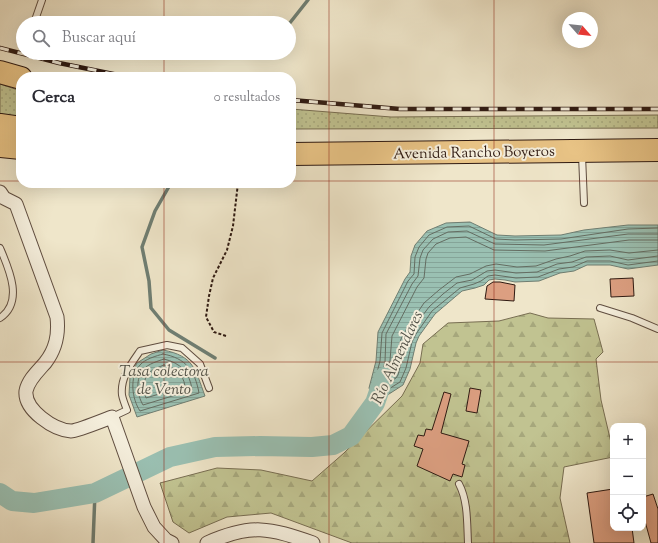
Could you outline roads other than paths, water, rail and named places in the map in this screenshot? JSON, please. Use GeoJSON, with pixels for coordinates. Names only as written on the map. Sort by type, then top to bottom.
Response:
{"type":"FeatureCollection","features":[{"type":"Feature","properties":{"kind":"highway"},"geometry":{"type":"LineString","coordinates":[[0,72],[16,77]]}},
{"type":"Feature","properties":{"kind":"highway"},"geometry":{"type":"LineString","coordinates":[[0,125],[16,127]]}},
{"type":"Feature","properties":{"kind":"highway","name":"Avenida Rancho Boyeros"},"geometry":{"type":"LineString","coordinates":[[296,139],[658,136]]}},
{"type":"Feature","properties":{"kind":"highway","name":"Avenida Rancho Boyeros"},"geometry":{"type":"LineString","coordinates":[[296,154],[658,150]]}},
{"type":"Feature","properties":{"kind":"street"},"geometry":{"type":"LineString","coordinates":[[0,192],[4,198],[16,204],[57,317],[57,339],[52,352],[30,381],[26,391],[28,402],[44,420],[57,427],[71,431],[112,417],[144,507],[154,527],[166,540],[172,543]]}},
{"type":"Feature","properties":{"kind":"street"},"geometry":{"type":"LineString","coordinates":[[207,543],[225,535],[244,530],[265,529],[288,534],[313,543]]}},
{"type":"Feature","properties":{"kind":"lane"},"geometry":{"type":"LineString","coordinates":[[36,16],[42,0]]}},
{"type":"Feature","properties":{"kind":"lane"},"geometry":{"type":"LineString","coordinates":[[582,151],[584,204]]}},
{"type":"Feature","properties":{"kind":"lane"},"geometry":{"type":"LineString","coordinates":[[0,248],[7,265],[12,284],[13,302],[6,314],[0,318]]}},
{"type":"Feature","properties":{"kind":"lane"},"geometry":{"type":"LineString","coordinates":[[600,308],[632,318],[658,329]]}},
{"type":"Feature","properties":{"kind":"lane"},"geometry":{"type":"LineString","coordinates":[[112,417],[127,410],[122,394],[122,382],[128,368],[140,351],[167,345],[182,348],[200,364],[208,388]]}},
{"type":"Feature","properties":{"kind":"lane"},"geometry":{"type":"LineString","coordinates":[[459,484],[464,492],[468,543]]}},
{"type":"Feature","properties":{"kind":"water"},"geometry":{"type":"Polygon","coordinates":[[[470,222],[497,235],[515,236],[561,235],[584,230],[628,225],[658,225],[658,265],[628,269],[610,265],[587,265],[574,271],[560,273],[539,281],[515,282],[495,279],[489,280],[484,285],[462,291],[435,314],[419,336],[410,369],[403,385],[375,403],[369,388],[376,361],[378,332],[410,272],[411,256],[415,245],[427,231],[446,223],[470,222]]]}},
{"type":"Feature","properties":{"kind":"water","name":"Tasa colectora de Vento"},"geometry":{"type":"Polygon","coordinates":[[[163,350],[181,356],[192,365],[199,378],[205,396],[137,417],[129,395],[130,377],[137,363],[151,354],[163,350]]]}},
{"type":"Feature","properties":{"kind":"waterway"},"geometry":{"type":"LineString","coordinates":[[295,16],[308,0]]}},
{"type":"Feature","properties":{"kind":"waterway"},"geometry":{"type":"LineString","coordinates":[[168,188],[155,211],[142,247],[149,281],[151,308],[169,330],[215,358]]}},
{"type":"Feature","properties":{"kind":"waterway","name":"Río Almendares"},"geometry":{"type":"LineString","coordinates":[[0,493],[12,501],[34,503],[95,493],[170,457],[215,447],[312,447],[333,445],[351,436],[375,403],[384,377]]}},
{"type":"Feature","properties":{"kind":"waterway"},"geometry":{"type":"LineString","coordinates":[[93,543],[95,493]]}},
{"type":"Feature","properties":{"kind":"railway"},"geometry":{"type":"LineString","coordinates":[[0,48],[16,52]]}},
{"type":"Feature","properties":{"kind":"railway"},"geometry":{"type":"LineString","coordinates":[[47,60],[103,72]]}},
{"type":"Feature","properties":{"kind":"railway"},"geometry":{"type":"LineString","coordinates":[[296,100],[400,109],[658,109]]}}]}
